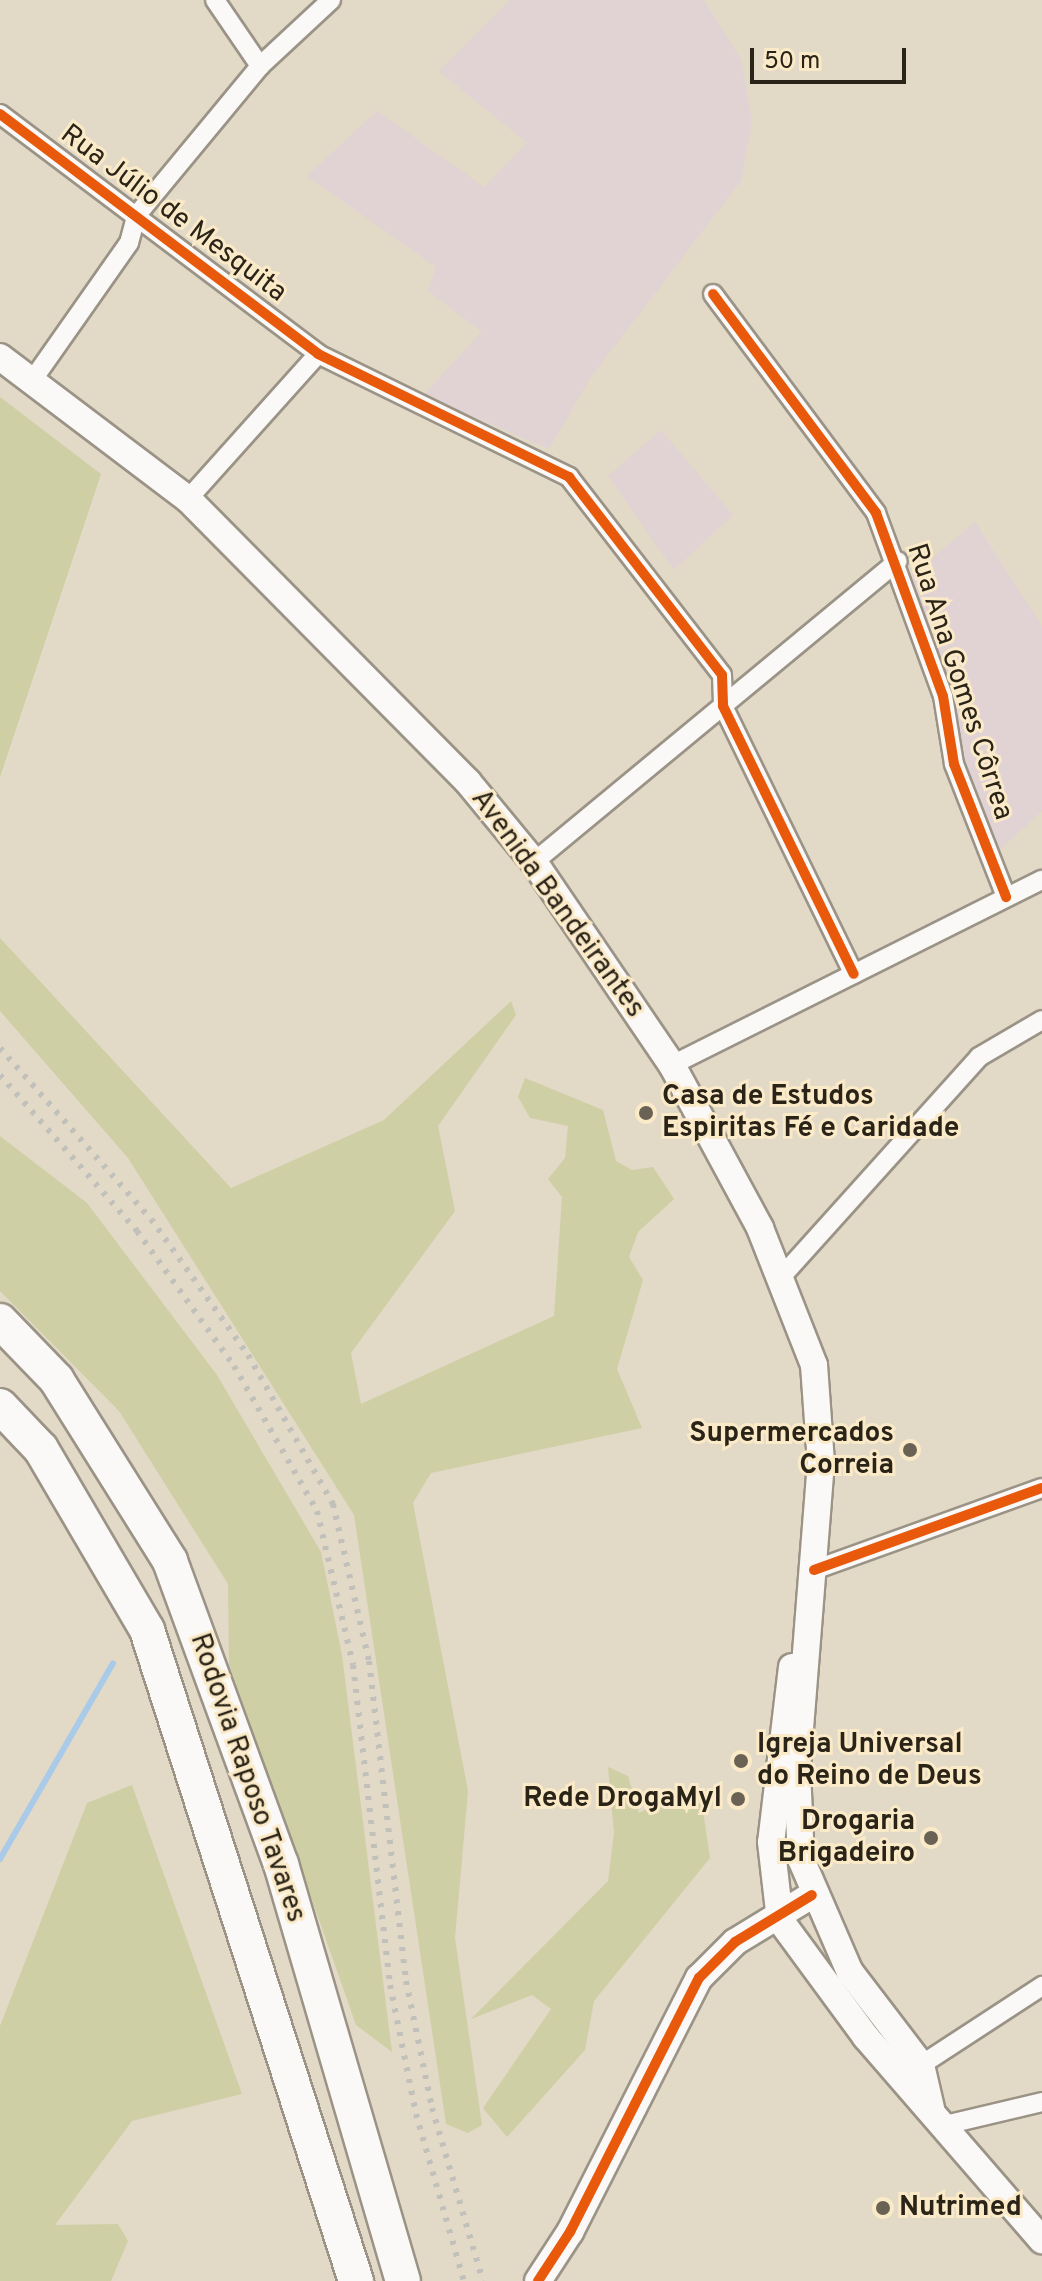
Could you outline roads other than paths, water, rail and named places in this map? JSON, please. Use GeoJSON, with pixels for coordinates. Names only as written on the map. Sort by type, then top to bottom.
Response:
{"type":"FeatureCollection","features":[{"type":"Feature","properties":{"kind":"highway","name":"Rodovia Raposo Tavares"},"geometry":{"type":"LineString","coordinates":[[0,1321],[56,1379],[170,1561],[281,1864],[403,2281]]}},
{"type":"Feature","properties":{"kind":"highway","name":"Rodovia Raposo Tavares"},"geometry":{"type":"LineString","coordinates":[[0,1406],[41,1449],[147,1630],[356,2281]]}},
{"type":"Feature","properties":{"kind":"main road","name":"Avenida Bandeirantes"},"geometry":{"type":"LineString","coordinates":[[0,357],[34,378],[188,499],[377,686],[534,862],[672,1065],[783,1275],[814,1365],[821,1462],[797,1769],[801,1859],[812,1895],[850,1972],[921,2065],[938,2117]]}},
{"type":"Feature","properties":{"kind":"main road","name":"Avenida Bandeirantes"},"geometry":{"type":"LineString","coordinates":[[814,1570],[782,1734],[771,1842],[780,1920],[866,2037],[1042,2240]]}},
{"type":"Feature","properties":{"kind":"main road"},"geometry":{"type":"LineString","coordinates":[[538,2281],[570,2232],[699,1978],[735,1942],[780,1920],[812,1895]]}},
{"type":"Feature","properties":{"kind":"street"},"geometry":{"type":"LineString","coordinates":[[215,0],[260,66]]}},
{"type":"Feature","properties":{"kind":"street"},"geometry":{"type":"LineString","coordinates":[[34,378],[129,243],[136,216],[260,66],[331,0]]}},
{"type":"Feature","properties":{"kind":"street","name":"Rua Júlio de Mesquita"},"geometry":{"type":"LineString","coordinates":[[0,114],[318,354],[569,477],[722,675],[723,706],[854,974]]}},
{"type":"Feature","properties":{"kind":"street","name":"Rua Ana Gomes Côrrea"},"geometry":{"type":"LineString","coordinates":[[713,294],[876,513],[898,561],[943,696],[954,764],[1006,897]]}},
{"type":"Feature","properties":{"kind":"street"},"geometry":{"type":"LineString","coordinates":[[188,499],[318,354]]}},
{"type":"Feature","properties":{"kind":"street"},"geometry":{"type":"LineString","coordinates":[[534,862],[898,561]]}},
{"type":"Feature","properties":{"kind":"street"},"geometry":{"type":"LineString","coordinates":[[672,1065],[1042,880]]}},
{"type":"Feature","properties":{"kind":"street"},"geometry":{"type":"LineString","coordinates":[[783,1275],[979,1057],[1042,1020]]}},
{"type":"Feature","properties":{"kind":"street"},"geometry":{"type":"LineString","coordinates":[[814,1570],[1042,1488]]}},
{"type":"Feature","properties":{"kind":"street"},"geometry":{"type":"LineString","coordinates":[[921,2065],[1042,1986]]}},
{"type":"Feature","properties":{"kind":"street"},"geometry":{"type":"LineString","coordinates":[[938,2117],[1042,2102]]}},
{"type":"Feature","properties":{"kind":"waterway"},"geometry":{"type":"LineString","coordinates":[[0,1859],[113,1663]]}},
{"type":"Feature","properties":{"kind":"railway"},"geometry":{"type":"LineString","coordinates":[[0,1048],[151,1219],[248,1355],[333,1504],[369,1661],[406,1981],[432,2108],[483,2281]]}},
{"type":"Feature","properties":{"kind":"railway"},"geometry":{"type":"LineString","coordinates":[[0,1075],[137,1231],[234,1366],[317,1511],[353,1665],[390,1985],[416,2114],[464,2281]]}},
{"type":"Feature","properties":{"kind":"place","name":"Casa de Estudos Espiritas Fé e Caridade"},"geometry":{"type":"Point","coordinates":[646,1113]}},
{"type":"Feature","properties":{"kind":"place","name":"Supermercados Correia"},"geometry":{"type":"Point","coordinates":[910,1450]}},
{"type":"Feature","properties":{"kind":"place","name":"Igreja Universal do Reino de Deus"},"geometry":{"type":"Point","coordinates":[741,1761]}},
{"type":"Feature","properties":{"kind":"place","name":"Rede DrogaMyl"},"geometry":{"type":"Point","coordinates":[738,1799]}},
{"type":"Feature","properties":{"kind":"place","name":"Drogaria Brigadeiro"},"geometry":{"type":"Point","coordinates":[931,1838]}},
{"type":"Feature","properties":{"kind":"place","name":"Nutrimed"},"geometry":{"type":"Point","coordinates":[883,2208]}}]}
